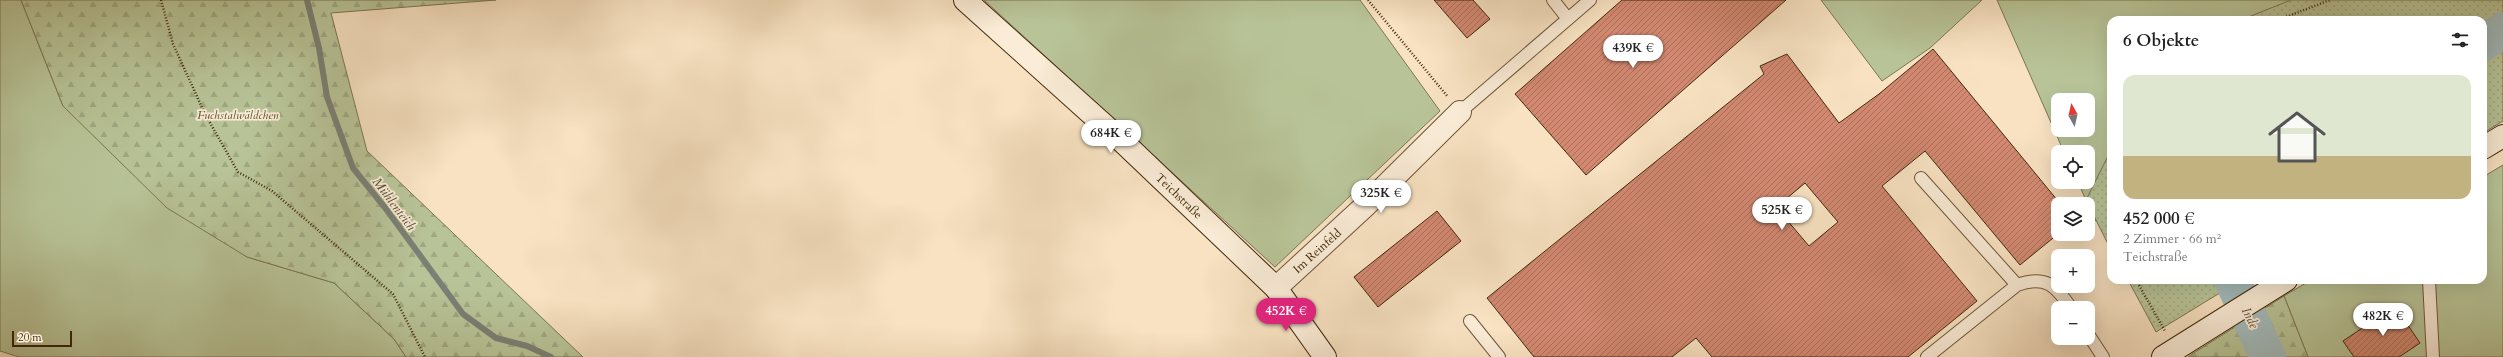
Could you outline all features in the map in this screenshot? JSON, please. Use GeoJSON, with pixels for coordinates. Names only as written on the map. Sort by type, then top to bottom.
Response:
{"type":"FeatureCollection","features":[{"type":"Feature","properties":{"kind":"main road","name":"Teichstraße"},"geometry":{"type":"LineString","coordinates":[[965,0],[1124,143],[1276,288],[1325,357]]}},
{"type":"Feature","properties":{"kind":"main road","name":"Im Reinfeld"},"geometry":{"type":"LineString","coordinates":[[1276,288],[1365,206],[1460,112]]}},
{"type":"Feature","properties":{"kind":"main road"},"geometry":{"type":"LineString","coordinates":[[2487,146],[2503,136]]}},
{"type":"Feature","properties":{"kind":"main road"},"geometry":{"type":"LineString","coordinates":[[2175,349],[2280,284]]}},
{"type":"Feature","properties":{"kind":"lane"},"geometry":{"type":"LineString","coordinates":[[1553,0],[1568,18]]}},
{"type":"Feature","properties":{"kind":"lane"},"geometry":{"type":"LineString","coordinates":[[1460,112],[1590,0]]}},
{"type":"Feature","properties":{"kind":"lane"},"geometry":{"type":"LineString","coordinates":[[1921,178],[2017,285]]}},
{"type":"Feature","properties":{"kind":"lane"},"geometry":{"type":"LineString","coordinates":[[1927,357],[2017,285],[2034,281],[2046,282],[2058,289],[2066,301]]}},
{"type":"Feature","properties":{"kind":"lane"},"geometry":{"type":"LineString","coordinates":[[2428,284],[2433,357]]}},
{"type":"Feature","properties":{"kind":"lane"},"geometry":{"type":"LineString","coordinates":[[1470,321],[1499,357]]}},
{"type":"Feature","properties":{"kind":"lane"},"geometry":{"type":"LineString","coordinates":[[2095,345],[2103,357]]}},
{"type":"Feature","properties":{"kind":"path"},"geometry":{"type":"LineString","coordinates":[[161,0],[173,44],[205,114],[238,172],[272,191],[393,294],[425,357]]}},
{"type":"Feature","properties":{"kind":"path"},"geometry":{"type":"LineString","coordinates":[[1368,0],[1460,112]]}},
{"type":"Feature","properties":{"kind":"path"},"geometry":{"type":"LineString","coordinates":[[2288,16],[2330,0]]}},
{"type":"Feature","properties":{"kind":"path"},"geometry":{"type":"LineString","coordinates":[[2138,284],[2175,349]]}},
{"type":"Feature","properties":{"kind":"green space"},"geometry":{"type":"Polygon","coordinates":[[[0,0],[21,0],[63,106],[247,257],[334,283],[394,339],[406,357],[19,357],[0,351],[0,0]]]}},
{"type":"Feature","properties":{"kind":"green space","name":"Fuchstalwäldchen"},"geometry":{"type":"Polygon","coordinates":[[[21,0],[496,0],[331,13],[367,151],[583,357],[406,357],[394,339],[334,283],[247,257],[167,208],[63,106],[21,0]]]}},
{"type":"Feature","properties":{"kind":"green space"},"geometry":{"type":"Polygon","coordinates":[[[984,0],[1360,0],[1440,111],[1275,267],[984,0]]]}},
{"type":"Feature","properties":{"kind":"green space"},"geometry":{"type":"Polygon","coordinates":[[[1821,0],[1982,0],[1930,48],[1882,81],[1821,0]]]}},
{"type":"Feature","properties":{"kind":"green space"},"geometry":{"type":"Polygon","coordinates":[[[1997,0],[2312,0],[2270,16],[2107,16],[2107,199],[2104,216],[2095,221],[2095,197],[2085,197],[2081,189],[2095,189],[2095,145],[2061,145],[2057,137],[2095,137],[2095,93],[2051,93],[2051,123],[1997,0]]]}},
{"type":"Feature","properties":{"kind":"green space"},"geometry":{"type":"Polygon","coordinates":[[[2291,0],[2503,0],[2503,121],[2487,131],[2487,16],[2251,16],[2291,0]]]}},
{"type":"Feature","properties":{"kind":"green space"},"geometry":{"type":"Polygon","coordinates":[[[2107,158],[2107,242],[2095,218],[2095,197],[2088,197],[2092,189],[2095,189],[2095,182],[2107,158]]]}},
{"type":"Feature","properties":{"kind":"green space"},"geometry":{"type":"Polygon","coordinates":[[[2503,165],[2503,357],[2308,357],[2284,296],[2304,284],[2487,284],[2487,175],[2503,165]]]}},
{"type":"Feature","properties":{"kind":"green space"},"geometry":{"type":"Polygon","coordinates":[[[2130,284],[2234,284],[2156,332],[2130,284]]]}},
{"type":"Feature","properties":{"kind":"green space"},"geometry":{"type":"Polygon","coordinates":[[[2284,296],[2308,357],[2188,357],[2192,354],[2284,296]]]}},
{"type":"Feature","properties":{"kind":"building"},"geometry":{"type":"Polygon","coordinates":[[[1434,0],[1473,0],[1490,19],[1467,38],[1434,0]]]}},
{"type":"Feature","properties":{"kind":"building"},"geometry":{"type":"Polygon","coordinates":[[[1622,0],[1786,0],[1586,175],[1515,94],[1622,0]]]}},
{"type":"Feature","properties":{"kind":"building"},"geometry":{"type":"Polygon","coordinates":[[[1933,49],[2055,197],[2051,197],[2051,240],[2020,265],[1925,151],[1882,186],[1977,301],[1908,357],[1712,357],[1696,338],[1672,357],[1534,357],[1487,298],[1764,74],[1760,66],[1787,54],[1839,123],[1879,94],[1933,49]],[[1805,183],[1780,204],[1785,209],[1781,213],[1809,246],[1838,222],[1805,183]]]}},
{"type":"Feature","properties":{"kind":"building"},"geometry":{"type":"Polygon","coordinates":[[[1437,211],[1461,241],[1378,307],[1354,277],[1437,211]]]}},
{"type":"Feature","properties":{"kind":"building"},"geometry":{"type":"Polygon","coordinates":[[[2395,306],[2420,343],[2399,357],[2354,357],[2343,341],[2395,306]]]}},
{"type":"Feature","properties":{"kind":"waterway","name":"Mühlenteich"},"geometry":{"type":"LineString","coordinates":[[307,0],[319,48],[327,97],[353,168],[386,209],[463,314],[496,338],[527,346],[551,357]]}},
{"type":"Feature","properties":{"kind":"waterway","name":"Inde"},"geometry":{"type":"LineString","coordinates":[[2487,40],[2503,30]]}},
{"type":"Feature","properties":{"kind":"waterway","name":"Inde"},"geometry":{"type":"LineString","coordinates":[[2234,284],[2268,357]]}}]}
